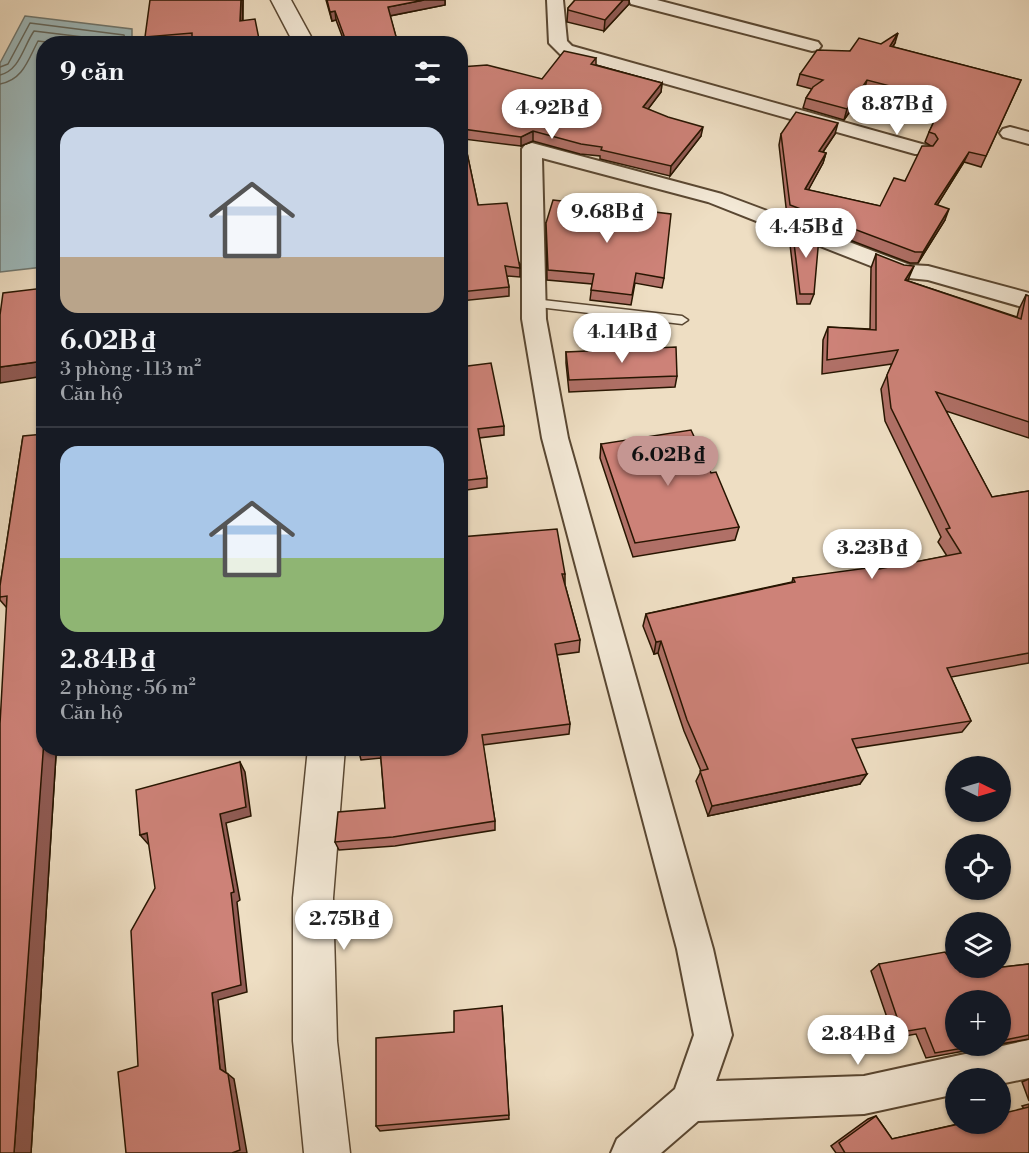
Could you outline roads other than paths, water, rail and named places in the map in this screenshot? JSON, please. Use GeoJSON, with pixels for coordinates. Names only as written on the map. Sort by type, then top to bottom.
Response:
{"type":"FeatureCollection","features":[{"type":"Feature","properties":{"kind":"street"},"geometry":{"type":"LineString","coordinates":[[280,0],[300,36]]}},
{"type":"Feature","properties":{"kind":"street"},"geometry":{"type":"LineString","coordinates":[[555,0],[558,43],[566,50],[922,150]]}},
{"type":"Feature","properties":{"kind":"street"},"geometry":{"type":"LineString","coordinates":[[637,0],[812,46]]}},
{"type":"Feature","properties":{"kind":"street"},"geometry":{"type":"LineString","coordinates":[[631,1153],[690,1102],[713,1035],[695,949],[555,438],[534,319],[532,149],[715,198],[907,272],[928,273],[1029,301]]}},
{"type":"Feature","properties":{"kind":"street"},"geometry":{"type":"LineString","coordinates":[[326,756],[313,898],[315,1041],[327,1153]]}},
{"type":"Feature","properties":{"kind":"street"},"geometry":{"type":"LineString","coordinates":[[690,1102],[864,1095],[1029,1059]]}},
{"type":"Feature","properties":{"kind":"lane"},"geometry":{"type":"LineString","coordinates":[[534,303],[682,320]]}},
{"type":"Feature","properties":{"kind":"water"},"geometry":{"type":"Polygon","coordinates":[[[25,16],[132,29],[132,36],[36,36],[36,268],[0,272],[0,63],[25,16]]]}}]}
